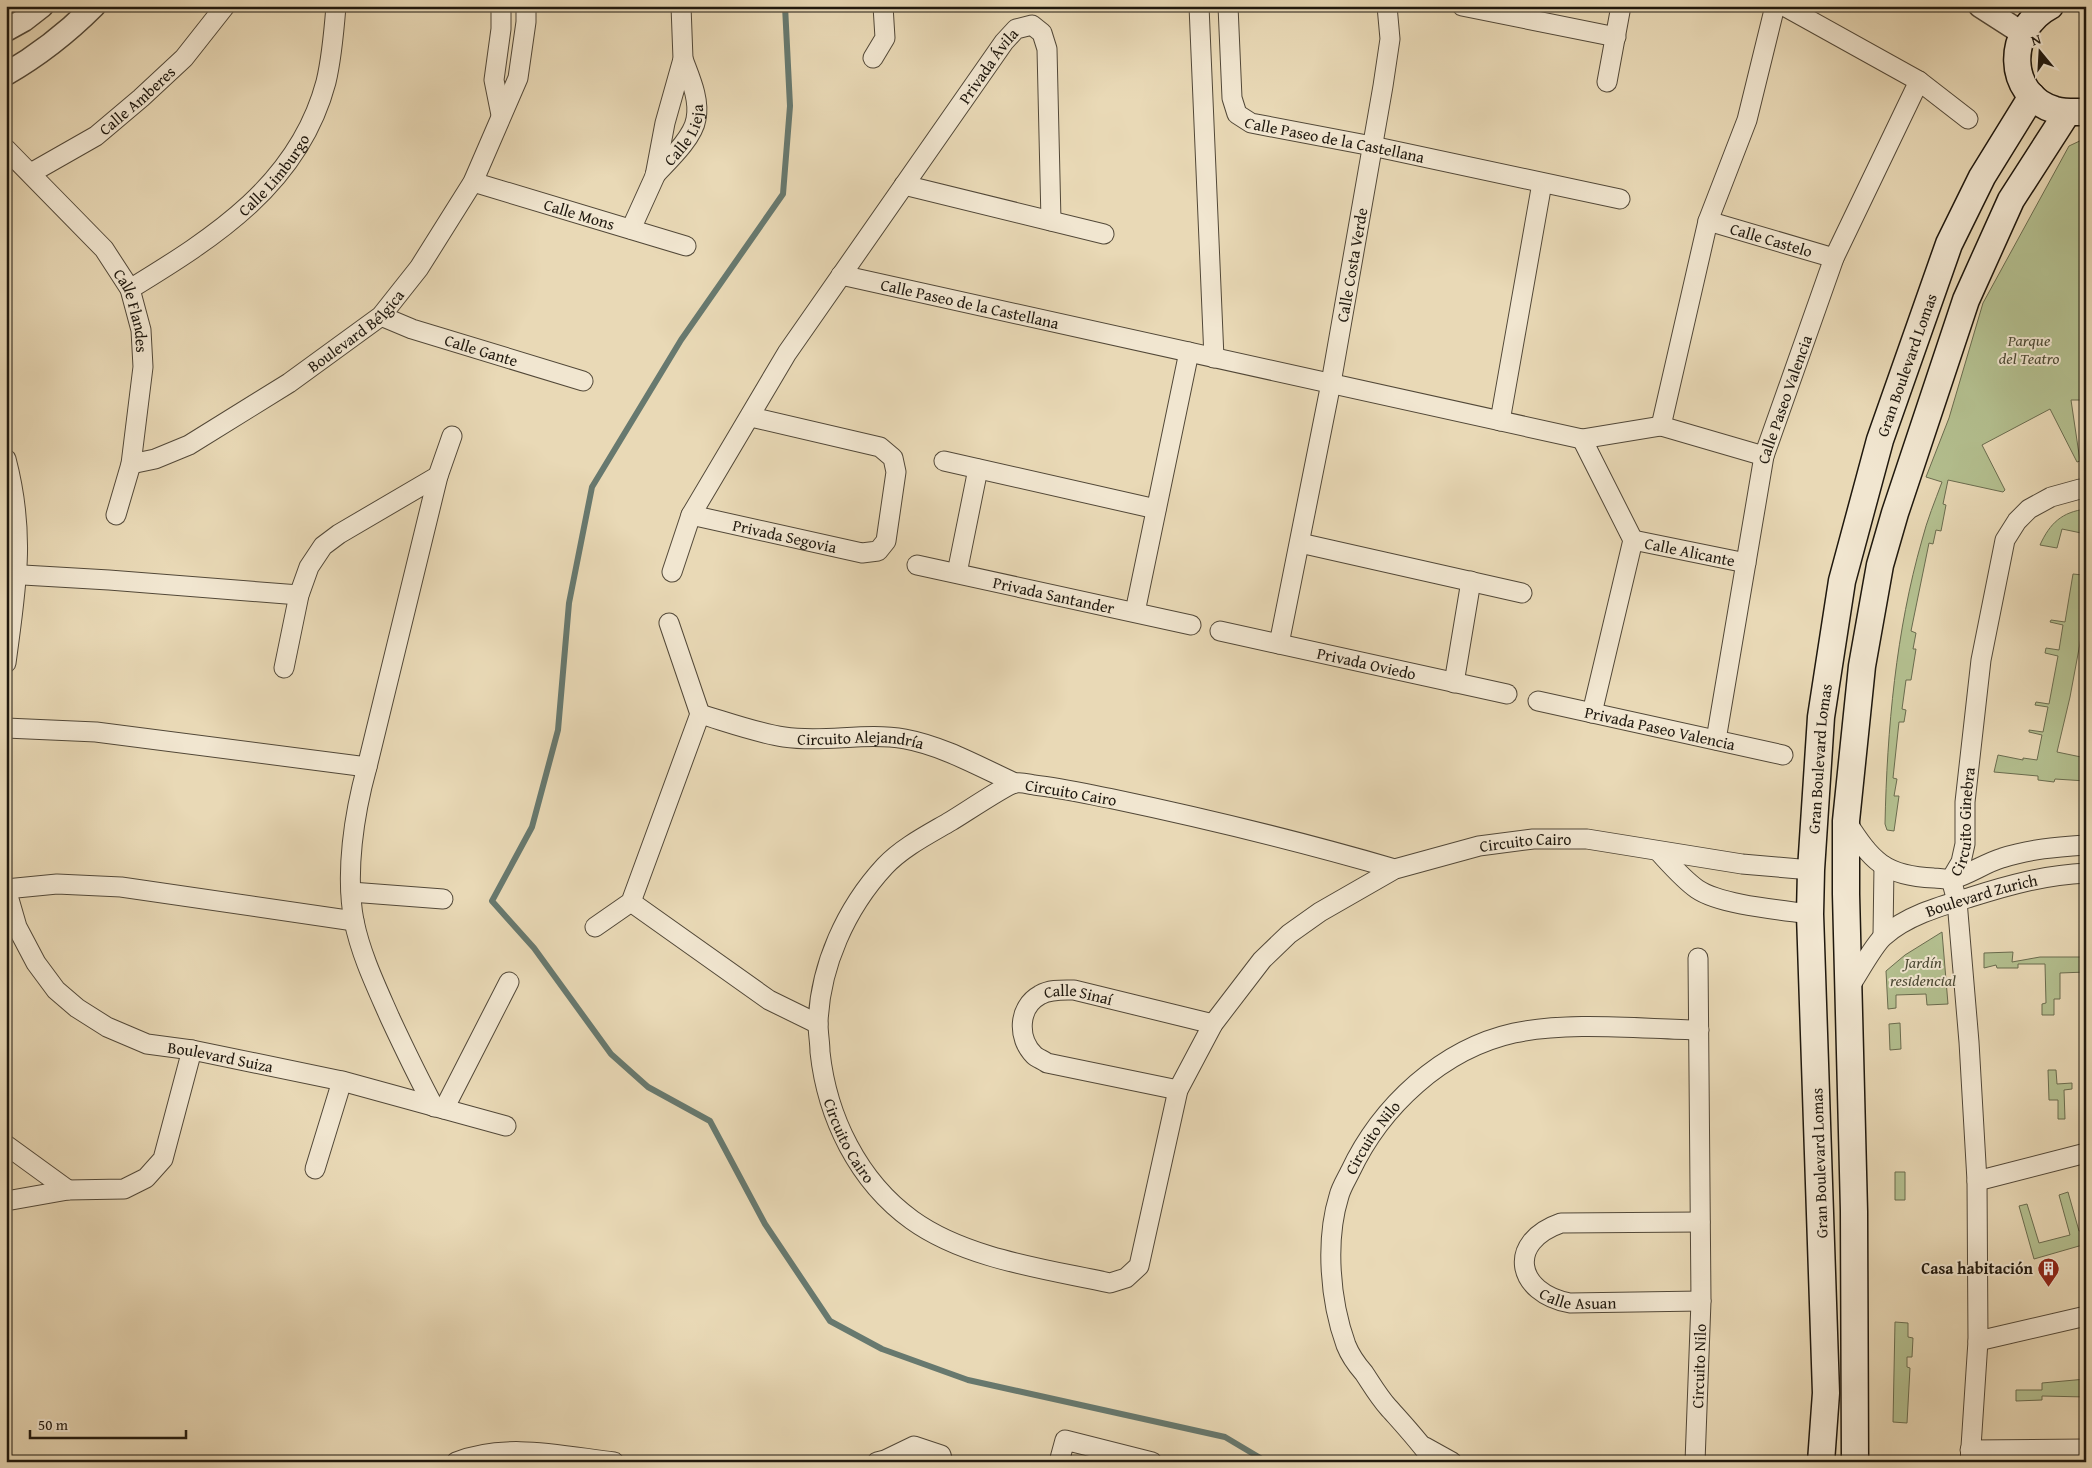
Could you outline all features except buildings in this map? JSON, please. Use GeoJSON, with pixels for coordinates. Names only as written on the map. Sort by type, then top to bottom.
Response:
{"type":"FeatureCollection","features":[{"type":"Feature","properties":{"kind":"main road"},"geometry":{"type":"LineString","coordinates":[[2050,6],[2030,21],[2022,33],[2017,49],[2017,66],[2022,82],[2032,96],[2048,107],[2077,112]]}},
{"type":"Feature","properties":{"kind":"main road","name":"Gran Boulevard Lomas"},"geometry":{"type":"LineString","coordinates":[[1821,1462],[1826,1393],[1810,914],[1821,717],[1840,591],[1880,440],[1949,244],[1982,177],[2032,96]]}},
{"type":"Feature","properties":{"kind":"main road","name":"Gran Boulevard Lomas"},"geometry":{"type":"LineString","coordinates":[[1855,1462],[1854,1211],[1846,821],[1861,676],[1868,628],[1880,564],[1895,513],[1966,300],[2011,200],[2077,112]]}},
{"type":"Feature","properties":{"kind":"main road"},"geometry":{"type":"LineString","coordinates":[[1815,1040],[1850,1042]]}},
{"type":"Feature","properties":{"kind":"street"},"geometry":{"type":"LineString","coordinates":[[6,30],[24,20],[42,6]]}},
{"type":"Feature","properties":{"kind":"street"},"geometry":{"type":"LineString","coordinates":[[6,74],[34,58],[74,26],[94,6]]}},
{"type":"Feature","properties":{"kind":"street","name":"Calle Amberes"},"geometry":{"type":"LineString","coordinates":[[31,172],[96,136],[141,98],[184,58],[225,6]]}},
{"type":"Feature","properties":{"kind":"street","name":"Calle Limburgo"},"geometry":{"type":"LineString","coordinates":[[130,289],[187,254],[228,225],[264,192],[292,159],[312,123],[326,82],[333,44],[336,6]]}},
{"type":"Feature","properties":{"kind":"street"},"geometry":{"type":"LineString","coordinates":[[501,6],[501,29],[494,80],[501,115]]}},
{"type":"Feature","properties":{"kind":"street","name":"Boulevard Bélgica"},"geometry":{"type":"LineString","coordinates":[[131,464],[164,456],[190,444],[290,383],[381,316],[419,268],[473,182],[518,78],[526,22],[526,6]]}},
{"type":"Feature","properties":{"kind":"street","name":"Calle Lieja"},"geometry":{"type":"LineString","coordinates":[[631,229],[655,176],[665,123],[683,59],[682,6]]}},
{"type":"Feature","properties":{"kind":"street"},"geometry":{"type":"LineString","coordinates":[[873,58],[885,38],[883,6]]}},
{"type":"Feature","properties":{"kind":"street","name":"Calle Costa Verde"},"geometry":{"type":"LineString","coordinates":[[1331,383],[1390,39],[1387,6]]}},
{"type":"Feature","properties":{"kind":"street"},"geometry":{"type":"LineString","coordinates":[[1462,6],[1616,37]]}},
{"type":"Feature","properties":{"kind":"street"},"geometry":{"type":"LineString","coordinates":[[1607,82],[1621,6]]}},
{"type":"Feature","properties":{"kind":"street"},"geometry":{"type":"LineString","coordinates":[[1764,456],[1661,426],[1708,221],[1747,120],[1775,6]]}},
{"type":"Feature","properties":{"kind":"street"},"geometry":{"type":"LineString","coordinates":[[1784,6],[1919,81],[1968,119]]}},
{"type":"Feature","properties":{"kind":"street"},"geometry":{"type":"LineString","coordinates":[[1980,6],[2022,33]]}},
{"type":"Feature","properties":{"kind":"street"},"geometry":{"type":"LineString","coordinates":[[1214,358],[1198,7],[1229,10]]}},
{"type":"Feature","properties":{"kind":"street","name":"Calle Paseo de la Castellana"},"geometry":{"type":"LineString","coordinates":[[1229,10],[1232,98],[1237,114],[1251,123],[1372,146],[1620,199]]}},
{"type":"Feature","properties":{"kind":"street","name":"Privada Ávila"},"geometry":{"type":"LineString","coordinates":[[841,275],[1004,42],[1016,29],[1032,25],[1042,33],[1047,49],[1052,221]]}},
{"type":"Feature","properties":{"kind":"street","name":"Calle Lieja"},"geometry":{"type":"LineString","coordinates":[[655,176],[679,149],[696,120],[696,95],[683,59]]}},
{"type":"Feature","properties":{"kind":"street","name":"Calle Paseo Valencia"},"geometry":{"type":"LineString","coordinates":[[1716,740],[1764,456],[1834,258],[1919,81]]}},
{"type":"Feature","properties":{"kind":"street","name":"Calle Flandes"},"geometry":{"type":"LineString","coordinates":[[6,149],[31,172],[104,249],[130,289],[141,330],[143,367],[131,464],[116,515]]}},
{"type":"Feature","properties":{"kind":"street","name":"Calle Mons"},"geometry":{"type":"LineString","coordinates":[[473,182],[686,246]]}},
{"type":"Feature","properties":{"kind":"street"},"geometry":{"type":"LineString","coordinates":[[1500,421],[1542,183]]}},
{"type":"Feature","properties":{"kind":"street"},"geometry":{"type":"LineString","coordinates":[[904,185],[1104,234]]}},
{"type":"Feature","properties":{"kind":"street","name":"Calle Castelo"},"geometry":{"type":"LineString","coordinates":[[1708,221],[1834,258]]}},
{"type":"Feature","properties":{"kind":"street"},"geometry":{"type":"LineString","coordinates":[[672,572],[691,515],[751,417],[787,353],[841,275]]}},
{"type":"Feature","properties":{"kind":"street","name":"Calle Paseo de la Castellana"},"geometry":{"type":"LineString","coordinates":[[841,275],[1582,439],[1661,426]]}},
{"type":"Feature","properties":{"kind":"street","name":"Calle Gante"},"geometry":{"type":"LineString","coordinates":[[381,316],[412,329],[583,381]]}},
{"type":"Feature","properties":{"kind":"street"},"geometry":{"type":"LineString","coordinates":[[1135,612],[1189,352]]}},
{"type":"Feature","properties":{"kind":"street"},"geometry":{"type":"LineString","coordinates":[[1280,644],[1331,383]]}},
{"type":"Feature","properties":{"kind":"street","name":"Privada Segovia"},"geometry":{"type":"LineString","coordinates":[[691,515],[862,552],[878,551],[886,541],[896,472],[893,458],[880,447],[751,417]]}},
{"type":"Feature","properties":{"kind":"street"},"geometry":{"type":"LineString","coordinates":[[452,436],[438,476],[368,767],[357,802],[351,892],[354,921],[364,959],[408,1058],[439,1108],[509,982]]}},
{"type":"Feature","properties":{"kind":"street"},"geometry":{"type":"LineString","coordinates":[[1582,439],[1633,540],[1592,713]]}},
{"type":"Feature","properties":{"kind":"street"},"geometry":{"type":"LineString","coordinates":[[6,460],[17,508],[19,538],[12,575],[6,664]]}},
{"type":"Feature","properties":{"kind":"street"},"geometry":{"type":"LineString","coordinates":[[944,461],[1156,509]]}},
{"type":"Feature","properties":{"kind":"street"},"geometry":{"type":"LineString","coordinates":[[957,573],[978,469]]}},
{"type":"Feature","properties":{"kind":"street"},"geometry":{"type":"LineString","coordinates":[[284,668],[299,595],[309,567],[323,546],[339,534],[438,476]]}},
{"type":"Feature","properties":{"kind":"street","name":"Circuito Ginebra"},"geometry":{"type":"LineString","coordinates":[[1970,1456],[1978,1341],[1977,1181],[1969,1042],[1956,901],[1951,879],[1961,862],[1965,844],[1965,802],[1981,660],[2005,540],[2017,521],[2029,509],[2051,497],[2080,489],[2086,490]]}},
{"type":"Feature","properties":{"kind":"street","name":"Calle Alicante"},"geometry":{"type":"LineString","coordinates":[[1633,540],[1746,563]]}},
{"type":"Feature","properties":{"kind":"street"},"geometry":{"type":"LineString","coordinates":[[1300,542],[1522,593]]}},
{"type":"Feature","properties":{"kind":"street","name":"Privada Santander"},"geometry":{"type":"LineString","coordinates":[[917,564],[1191,625]]}},
{"type":"Feature","properties":{"kind":"street"},"geometry":{"type":"LineString","coordinates":[[12,575],[109,580],[299,595]]}},
{"type":"Feature","properties":{"kind":"street"},"geometry":{"type":"LineString","coordinates":[[1454,683],[1470,582]]}},
{"type":"Feature","properties":{"kind":"street"},"geometry":{"type":"LineString","coordinates":[[595,927],[631,902],[700,714],[669,623]]}},
{"type":"Feature","properties":{"kind":"street","name":"Privada Oviedo"},"geometry":{"type":"LineString","coordinates":[[1220,631],[1507,694]]}},
{"type":"Feature","properties":{"kind":"street","name":"Privada Paseo Valencia"},"geometry":{"type":"LineString","coordinates":[[1538,701],[1783,755]]}},
{"type":"Feature","properties":{"kind":"street","name":"Circuito Alejandría"},"geometry":{"type":"LineString","coordinates":[[700,714],[784,737],[815,739],[871,737],[908,740],[936,748],[1014,783]]}},
{"type":"Feature","properties":{"kind":"street"},"geometry":{"type":"LineString","coordinates":[[6,728],[96,732],[368,767]]}},
{"type":"Feature","properties":{"kind":"street","name":"Circuito Cairo"},"geometry":{"type":"LineString","coordinates":[[1395,869],[1323,848],[1155,808],[1057,787],[1014,783],[914,843],[887,864],[863,892],[842,930],[825,973],[818,1024],[822,1070],[837,1123],[854,1157],[869,1177],[912,1220],[953,1243],[1002,1259],[1110,1283],[1126,1278],[1139,1266],[1178,1090],[1212,1024],[1262,960],[1290,934],[1320,912],[1395,869],[1479,846],[1533,839],[1587,839],[1658,852],[1742,864],[1811,870]]}},
{"type":"Feature","properties":{"kind":"street","name":"Boulevard Zurich"},"geometry":{"type":"LineString","coordinates":[[1846,821],[1869,854],[1884,866],[1904,875],[1925,879],[1932,877],[1951,879],[2003,858],[2049,848],[2086,845]]}},
{"type":"Feature","properties":{"kind":"street"},"geometry":{"type":"LineString","coordinates":[[1658,852],[1699,891],[1735,903],[1810,914]]}},
{"type":"Feature","properties":{"kind":"street"},"geometry":{"type":"LineString","coordinates":[[1883,936],[1884,866]]}},
{"type":"Feature","properties":{"kind":"street","name":"Boulevard Zurich"},"geometry":{"type":"LineString","coordinates":[[1848,989],[1883,936],[1920,915],[1956,901],[2027,880],[2064,874],[2086,873]]}},
{"type":"Feature","properties":{"kind":"street"},"geometry":{"type":"LineString","coordinates":[[6,889],[57,884],[121,887],[354,921]]}},
{"type":"Feature","properties":{"kind":"street","name":"Boulevard Suiza"},"geometry":{"type":"LineString","coordinates":[[6,889],[17,927],[36,963],[56,990],[77,1008],[107,1027],[146,1044],[192,1050],[342,1082],[506,1126]]}},
{"type":"Feature","properties":{"kind":"street"},"geometry":{"type":"LineString","coordinates":[[351,892],[443,899]]}},
{"type":"Feature","properties":{"kind":"street"},"geometry":{"type":"LineString","coordinates":[[631,902],[769,1000],[818,1024]]}},
{"type":"Feature","properties":{"kind":"street","name":"Circuito Nilo"},"geometry":{"type":"LineString","coordinates":[[1695,1462],[1701,1301],[1698,958]]}},
{"type":"Feature","properties":{"kind":"street","name":"Calle Sinaí"},"geometry":{"type":"LineString","coordinates":[[1178,1090],[1047,1063],[1034,1055],[1024,1041],[1021,1028],[1023,1016],[1030,1003],[1040,994],[1059,990],[1074,990],[1212,1024]]}},
{"type":"Feature","properties":{"kind":"street","name":"Circuito Nilo"},"geometry":{"type":"LineString","coordinates":[[1434,1462],[1423,1446],[1387,1406],[1356,1363],[1346,1347],[1336,1314],[1332,1275],[1332,1238],[1339,1196],[1356,1159],[1379,1122],[1406,1093],[1438,1068],[1475,1047],[1513,1034],[1558,1027],[1699,1030]]}},
{"type":"Feature","properties":{"kind":"street"},"geometry":{"type":"LineString","coordinates":[[6,1201],[68,1190],[124,1188],[146,1178],[163,1159],[192,1050]]}},
{"type":"Feature","properties":{"kind":"street"},"geometry":{"type":"LineString","coordinates":[[315,1169],[342,1082]]}},
{"type":"Feature","properties":{"kind":"street"},"geometry":{"type":"LineString","coordinates":[[6,1145],[68,1190]]}},
{"type":"Feature","properties":{"kind":"street"},"geometry":{"type":"LineString","coordinates":[[1977,1181],[2086,1153]]}},
{"type":"Feature","properties":{"kind":"street","name":"Calle Asuan"},"geometry":{"type":"LineString","coordinates":[[1700,1222],[1561,1223],[1546,1228],[1532,1239],[1525,1250],[1525,1265],[1529,1278],[1538,1290],[1553,1300],[1570,1303],[1701,1301]]}},
{"type":"Feature","properties":{"kind":"street"},"geometry":{"type":"LineString","coordinates":[[1978,1341],[2086,1316]]}},
{"type":"Feature","properties":{"kind":"street"},"geometry":{"type":"LineString","coordinates":[[1059,1462],[1065,1440],[1152,1462]]}},
{"type":"Feature","properties":{"kind":"street"},"geometry":{"type":"LineString","coordinates":[[877,1462],[914,1446],[941,1455],[943,1462]]}},
{"type":"Feature","properties":{"kind":"street"},"geometry":{"type":"LineString","coordinates":[[1423,1446],[1452,1462]]}},
{"type":"Feature","properties":{"kind":"street"},"geometry":{"type":"LineString","coordinates":[[1970,1456],[2086,1449]]}},
{"type":"Feature","properties":{"kind":"street"},"geometry":{"type":"LineString","coordinates":[[456,1462],[468,1457],[507,1450],[614,1462]]}},
{"type":"Feature","properties":{"kind":"green space","name":"Parque del Teatro"},"geometry":{"type":"Polygon","coordinates":[[[2086,138],[2086,400],[2071,400],[2080,461],[2077,462],[2050,409],[1982,445],[2005,490],[2003,492],[1948,480],[1943,504],[1946,505],[1941,531],[1936,530],[1933,544],[1929,543],[1911,631],[1916,633],[1913,649],[1916,649],[1911,680],[1906,680],[1902,709],[1906,710],[1904,722],[1899,722],[1893,778],[1897,779],[1894,796],[1899,796],[1894,831],[1887,830],[1885,824],[1888,752],[1899,645],[1913,574],[1922,540],[1942,482],[1926,477],[1949,418],[1983,303],[2069,146],[2086,138]]]}},
{"type":"Feature","properties":{"kind":"green space"},"geometry":{"type":"Polygon","coordinates":[[[2086,509],[2086,534],[2062,529],[2057,548],[2040,545],[2048,531],[2058,520],[2070,513],[2086,509]]]}},
{"type":"Feature","properties":{"kind":"green space"},"geometry":{"type":"Polygon","coordinates":[[[2086,563],[2086,611],[2070,697],[2057,752],[2081,757],[2086,755],[2086,781],[2055,779],[2054,782],[2038,780],[2038,776],[1994,772],[1998,755],[2023,760],[2023,758],[2037,760],[2042,735],[2029,732],[2029,730],[2043,732],[2048,707],[2035,705],[2036,702],[2049,704],[2058,656],[2045,653],[2046,648],[2059,650],[2063,625],[2050,622],[2051,620],[2065,622],[2073,574],[2083,575],[2086,563]]]}},
{"type":"Feature","properties":{"kind":"green space","name":"Jardín residencial"},"geometry":{"type":"Polygon","coordinates":[[[1942,932],[1948,1004],[1927,1005],[1926,994],[1896,995],[1896,1008],[1888,1009],[1886,971],[1905,955],[1942,932]]]}},
{"type":"Feature","properties":{"kind":"green space"},"geometry":{"type":"Polygon","coordinates":[[[2013,952],[2012,962],[2040,957],[2086,957],[2086,972],[2060,973],[2060,999],[2054,999],[2054,1015],[2042,1015],[2042,1004],[2046,1003],[2045,964],[2018,964],[2018,968],[1997,968],[1996,965],[1984,968],[1984,953],[2013,952]]]}},
{"type":"Feature","properties":{"kind":"green space","name":"Jardín residencial"},"geometry":{"type":"Polygon","coordinates":[[[1900,1023],[1901,1049],[1890,1050],[1889,1024],[1900,1023]]]}},
{"type":"Feature","properties":{"kind":"green space"},"geometry":{"type":"Polygon","coordinates":[[[2048,1070],[2056,1070],[2057,1084],[2072,1083],[2072,1089],[2064,1090],[2065,1119],[2058,1119],[2058,1100],[2049,1100],[2048,1070]]]}},
{"type":"Feature","properties":{"kind":"green space"},"geometry":{"type":"Polygon","coordinates":[[[1895,1172],[1905,1172],[1905,1200],[1895,1200],[1895,1172]]]}},
{"type":"Feature","properties":{"kind":"green space"},"geometry":{"type":"Polygon","coordinates":[[[2068,1192],[2079,1231],[2086,1230],[2086,1244],[2034,1259],[2019,1206],[2027,1204],[2039,1243],[2070,1235],[2059,1195],[2068,1192]]]}},
{"type":"Feature","properties":{"kind":"green space"},"geometry":{"type":"Polygon","coordinates":[[[1895,1322],[1908,1323],[1908,1337],[1913,1338],[1912,1357],[1907,1357],[1907,1367],[1910,1368],[1907,1423],[1893,1422],[1895,1322]]]}},
{"type":"Feature","properties":{"kind":"green space"},"geometry":{"type":"Polygon","coordinates":[[[2086,1379],[2086,1397],[2042,1396],[2042,1400],[2016,1401],[2016,1390],[2042,1390],[2042,1383],[2086,1379]]]}},
{"type":"Feature","properties":{"kind":"waterway"},"geometry":{"type":"LineString","coordinates":[[785,6],[790,106],[783,194],[681,340],[592,487],[569,603],[558,730],[532,827],[492,901],[534,948],[611,1054],[648,1087],[710,1121],[765,1224],[830,1321],[882,1349],[968,1380],[1225,1437],[1267,1462]]}},
{"type":"Feature","properties":{"kind":"place","name":"Casa habitación"},"geometry":{"type":"Point","coordinates":[2049,1287]}}]}
